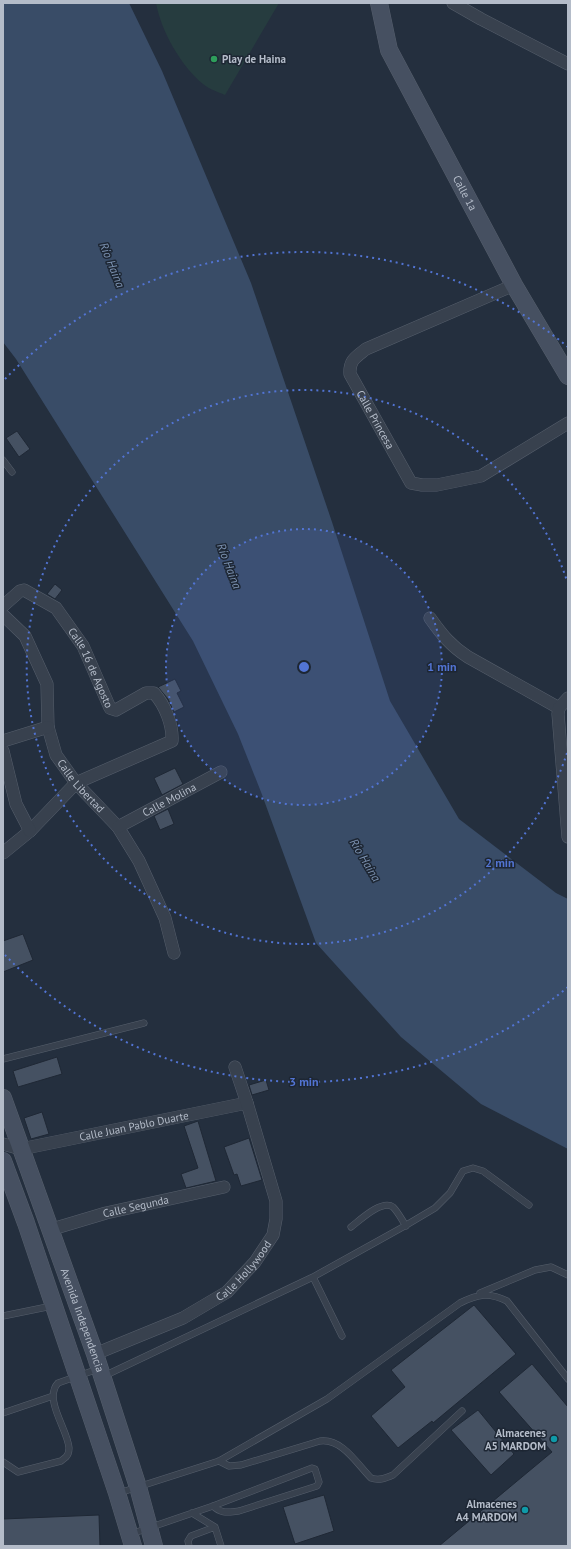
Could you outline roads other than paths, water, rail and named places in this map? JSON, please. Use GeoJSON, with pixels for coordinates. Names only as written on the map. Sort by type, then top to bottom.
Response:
{"type":"FeatureCollection","features":[{"type":"Feature","properties":{"kind":"street"},"geometry":{"type":"LineString","coordinates":[[453,3],[568,64]]}},
{"type":"Feature","properties":{"kind":"street","name":"Calle 1a"},"geometry":{"type":"LineString","coordinates":[[381,4],[389,50],[514,285],[568,376]]}},
{"type":"Feature","properties":{"kind":"street","name":"Calle Princesa"},"geometry":{"type":"LineString","coordinates":[[514,285],[366,349],[353,359],[349,366],[350,374],[411,483],[437,485],[481,476],[568,423]]}},
{"type":"Feature","properties":{"kind":"street","name":"Calle 16 de Agosto"},"geometry":{"type":"LineString","coordinates":[[8,596],[24,590],[56,608],[83,646],[110,708],[116,710],[146,693],[154,693],[159,698],[172,729],[172,741],[76,783]]}},
{"type":"Feature","properties":{"kind":"street"},"geometry":{"type":"LineString","coordinates":[[3,606],[8,596]]}},
{"type":"Feature","properties":{"kind":"street","name":"Calle Libertad"},"geometry":{"type":"LineString","coordinates":[[3,615],[25,636],[47,684],[48,727],[56,755],[76,783],[118,827],[139,861],[165,918],[174,953]]}},
{"type":"Feature","properties":{"kind":"street"},"geometry":{"type":"LineString","coordinates":[[430,618],[445,639],[456,649],[560,708]]}},
{"type":"Feature","properties":{"kind":"street"},"geometry":{"type":"LineString","coordinates":[[568,698],[560,708],[559,729],[568,837]]}},
{"type":"Feature","properties":{"kind":"street"},"geometry":{"type":"LineString","coordinates":[[3,741],[48,727]]}},
{"type":"Feature","properties":{"kind":"street"},"geometry":{"type":"LineString","coordinates":[[3,751],[16,804],[30,831]]}},
{"type":"Feature","properties":{"kind":"street","name":"Calle Molina"},"geometry":{"type":"LineString","coordinates":[[118,827],[221,772]]}},
{"type":"Feature","properties":{"kind":"street"},"geometry":{"type":"LineString","coordinates":[[3,853],[30,831],[76,783]]}},
{"type":"Feature","properties":{"kind":"street","name":"Calle Hollywood"},"geometry":{"type":"LineString","coordinates":[[99,1367],[227,1292],[254,1262],[273,1235],[276,1219],[276,1201],[235,1067]]}},
{"type":"Feature","properties":{"kind":"street","name":"Avenida Independencia"},"geometry":{"type":"LineString","coordinates":[[3,1098],[99,1367],[138,1487],[154,1546]]}},
{"type":"Feature","properties":{"kind":"street","name":"Calle Juan Pablo Duarte"},"geometry":{"type":"LineString","coordinates":[[21,1149],[247,1103]]}},
{"type":"Feature","properties":{"kind":"street"},"geometry":{"type":"LineString","coordinates":[[3,1144],[21,1149]]}},
{"type":"Feature","properties":{"kind":"street","name":"Avenida Independencia"},"geometry":{"type":"LineString","coordinates":[[3,1161],[54,1306],[131,1540]]}},
{"type":"Feature","properties":{"kind":"street","name":"Calle Segunda"},"geometry":{"type":"LineString","coordinates":[[49,1230],[106,1213],[224,1187]]}},
{"type":"Feature","properties":{"kind":"lane"},"geometry":{"type":"LineString","coordinates":[[3,460],[12,472]]}},
{"type":"Feature","properties":{"kind":"lane"},"geometry":{"type":"LineString","coordinates":[[3,1059],[144,1024]]}},
{"type":"Feature","properties":{"kind":"lane"},"geometry":{"type":"LineString","coordinates":[[3,1462],[18,1472],[61,1461],[66,1457],[69,1448],[53,1396],[54,1387],[58,1383],[312,1277],[436,1208],[450,1193],[463,1171],[473,1168],[483,1171],[529,1205]]}},
{"type":"Feature","properties":{"kind":"lane"},"geometry":{"type":"LineString","coordinates":[[351,1227],[378,1207],[388,1205],[393,1207],[406,1226]]}},
{"type":"Feature","properties":{"kind":"lane"},"geometry":{"type":"LineString","coordinates":[[117,1494],[219,1461],[327,1399],[460,1303],[473,1296],[535,1270],[551,1268],[567,1272]]}},
{"type":"Feature","properties":{"kind":"lane"},"geometry":{"type":"LineString","coordinates":[[312,1277],[342,1336]]}},
{"type":"Feature","properties":{"kind":"lane"},"geometry":{"type":"LineString","coordinates":[[473,1296],[486,1294],[497,1296],[507,1301],[568,1379]]}},
{"type":"Feature","properties":{"kind":"lane"},"geometry":{"type":"LineString","coordinates":[[3,1316],[54,1306]]}},
{"type":"Feature","properties":{"kind":"lane"},"geometry":{"type":"LineString","coordinates":[[3,1413],[53,1396]]}},
{"type":"Feature","properties":{"kind":"lane"},"geometry":{"type":"LineString","coordinates":[[219,1461],[229,1466],[242,1465],[327,1440],[340,1445],[371,1478],[376,1480],[384,1479],[393,1475],[462,1411]]}},
{"type":"Feature","properties":{"kind":"lane"},"geometry":{"type":"LineString","coordinates":[[131,1540],[149,1528],[213,1506],[312,1468],[315,1469],[320,1482],[317,1486],[239,1511],[226,1513],[218,1511],[213,1506]]}},
{"type":"Feature","properties":{"kind":"lane"},"geometry":{"type":"LineString","coordinates":[[192,1513],[216,1527],[221,1546]]}},
{"type":"Feature","properties":{"kind":"lane"},"geometry":{"type":"LineString","coordinates":[[189,1546],[188,1542],[191,1536],[216,1527]]}},
{"type":"Feature","properties":{"kind":"water","name":"Río Haina"},"geometry":{"type":"Polygon","coordinates":[[[3,3],[129,3],[162,71],[251,283],[332,522],[390,701],[459,819],[556,893],[568,899],[568,1149],[481,1104],[401,1037],[316,943],[261,792],[238,734],[193,641],[16,359],[3,342],[3,3]]]}},
{"type":"Feature","properties":{"kind":"place","name":"Play de Haina"},"geometry":{"type":"Point","coordinates":[214,59]}},
{"type":"Feature","properties":{"kind":"place","name":"Almacenes A5 MARDOM"},"geometry":{"type":"Point","coordinates":[554,1439]}},
{"type":"Feature","properties":{"kind":"place","name":"Almacenes A4 MARDOM"},"geometry":{"type":"Point","coordinates":[525,1510]}}]}
